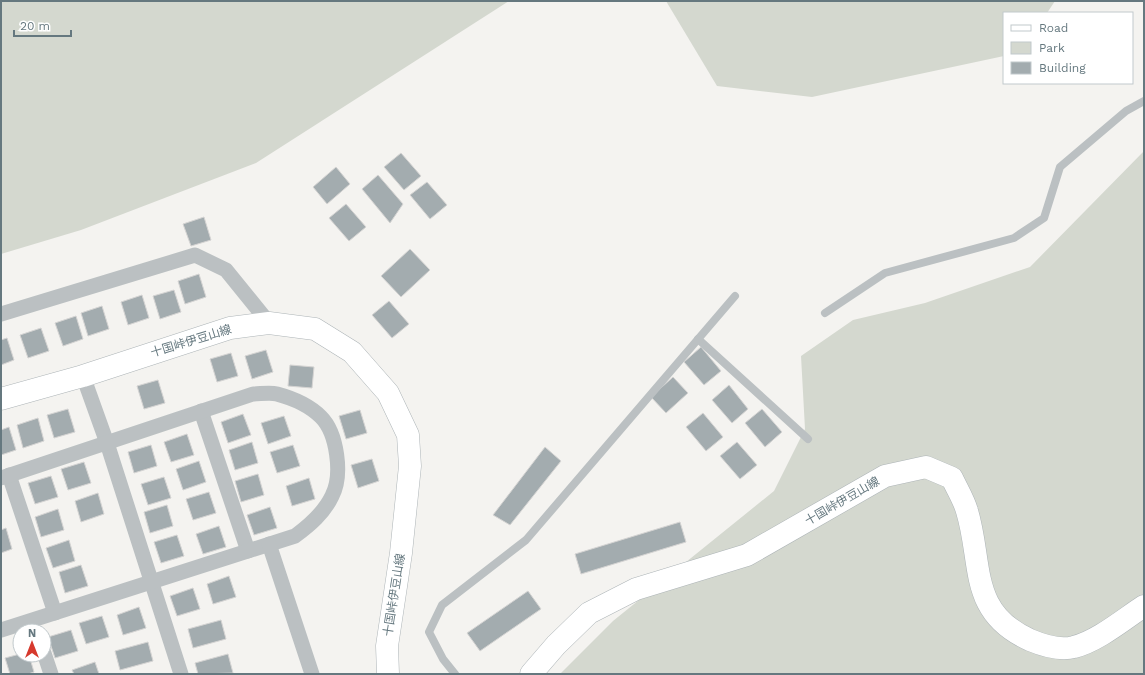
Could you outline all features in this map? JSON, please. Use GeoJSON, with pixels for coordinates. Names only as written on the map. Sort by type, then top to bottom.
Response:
{"type":"FeatureCollection","features":[{"type":"Feature","properties":{"kind":"main road","name":"十国峠伊豆山線"},"geometry":{"type":"LineString","coordinates":[[1,399],[83,376],[230,328],[269,323],[315,329],[352,352],[388,393],[408,435],[410,466],[401,553],[386,646],[388,674]]}},
{"type":"Feature","properties":{"kind":"main road","name":"十国峠伊豆山線"},"geometry":{"type":"LineString","coordinates":[[531,674],[556,645],[589,613],[636,589],[748,555],[884,476],[926,467],[952,478],[967,511],[977,571],[990,610],[1012,632],[1044,646],[1073,647],[1102,634],[1144,606]]}},
{"type":"Feature","properties":{"kind":"street"},"geometry":{"type":"LineString","coordinates":[[1,314],[195,254],[226,270],[269,323]]}},
{"type":"Feature","properties":{"kind":"street"},"geometry":{"type":"LineString","coordinates":[[83,376],[107,443],[181,674]]}},
{"type":"Feature","properties":{"kind":"street"},"geometry":{"type":"LineString","coordinates":[[38,623],[55,613],[295,536],[310,525],[323,510],[333,495],[338,475],[337,454],[331,434],[321,417],[303,404],[276,394],[253,394],[5,477],[55,613]]}},
{"type":"Feature","properties":{"kind":"street"},"geometry":{"type":"LineString","coordinates":[[201,411],[248,551]]}},
{"type":"Feature","properties":{"kind":"street"},"geometry":{"type":"LineString","coordinates":[[269,544],[312,674]]}},
{"type":"Feature","properties":{"kind":"street"},"geometry":{"type":"LineString","coordinates":[[1,630],[12,628]]}},
{"type":"Feature","properties":{"kind":"street"},"geometry":{"type":"LineString","coordinates":[[47,663],[51,674]]}},
{"type":"Feature","properties":{"kind":"lane"},"geometry":{"type":"LineString","coordinates":[[825,313],[885,273],[1014,238],[1044,218],[1060,167],[1126,111],[1144,101]]}},
{"type":"Feature","properties":{"kind":"lane"},"geometry":{"type":"LineString","coordinates":[[455,674],[443,659],[429,632],[442,605],[526,540],[735,296]]}},
{"type":"Feature","properties":{"kind":"lane"},"geometry":{"type":"LineString","coordinates":[[698,339],[808,439]]}},
{"type":"Feature","properties":{"kind":"green space"},"geometry":{"type":"Polygon","coordinates":[[[1,1],[509,1],[256,163],[81,230],[1,254],[1,1]]]}},
{"type":"Feature","properties":{"kind":"green space"},"geometry":{"type":"Polygon","coordinates":[[[666,1],[1055,1],[1048,12],[1003,12],[1003,56],[812,97],[717,86],[666,1]]]}},
{"type":"Feature","properties":{"kind":"green space"},"geometry":{"type":"Polygon","coordinates":[[[1144,151],[1144,674],[560,674],[613,621],[774,491],[805,429],[801,356],[853,320],[925,303],[1030,267],[1144,151]]]}},
{"type":"Feature","properties":{"kind":"building"},"geometry":{"type":"Polygon","coordinates":[[[401,153],[421,176],[404,190],[384,167],[401,153]]]}},
{"type":"Feature","properties":{"kind":"building"},"geometry":{"type":"Polygon","coordinates":[[[336,167],[350,184],[327,204],[313,187],[336,167]]]}},
{"type":"Feature","properties":{"kind":"building"},"geometry":{"type":"Polygon","coordinates":[[[378,175],[403,204],[390,223],[362,189],[378,175]]]}},
{"type":"Feature","properties":{"kind":"building"},"geometry":{"type":"Polygon","coordinates":[[[427,182],[447,205],[430,219],[410,195],[427,182]]]}},
{"type":"Feature","properties":{"kind":"building"},"geometry":{"type":"Polygon","coordinates":[[[346,204],[366,227],[349,241],[329,218],[346,204]]]}},
{"type":"Feature","properties":{"kind":"building"},"geometry":{"type":"Polygon","coordinates":[[[204,217],[211,240],[191,246],[183,224],[204,217]]]}},
{"type":"Feature","properties":{"kind":"building"},"geometry":{"type":"Polygon","coordinates":[[[410,249],[430,270],[401,297],[381,276],[410,249]]]}},
{"type":"Feature","properties":{"kind":"building"},"geometry":{"type":"Polygon","coordinates":[[[199,274],[206,297],[185,304],[178,281],[199,274]]]}},
{"type":"Feature","properties":{"kind":"building"},"geometry":{"type":"Polygon","coordinates":[[[174,290],[181,312],[160,319],[153,296],[174,290]]]}},
{"type":"Feature","properties":{"kind":"building"},"geometry":{"type":"Polygon","coordinates":[[[142,295],[149,318],[128,325],[121,302],[142,295]]]}},
{"type":"Feature","properties":{"kind":"building"},"geometry":{"type":"Polygon","coordinates":[[[389,301],[409,324],[392,338],[372,315],[389,301]]]}},
{"type":"Feature","properties":{"kind":"building"},"geometry":{"type":"Polygon","coordinates":[[[102,306],[109,329],[88,336],[81,313],[102,306]]]}},
{"type":"Feature","properties":{"kind":"building"},"geometry":{"type":"Polygon","coordinates":[[[76,316],[83,339],[63,346],[55,323],[76,316]]]}},
{"type":"Feature","properties":{"kind":"building"},"geometry":{"type":"Polygon","coordinates":[[[41,328],[49,351],[28,358],[20,335],[41,328]]]}},
{"type":"Feature","properties":{"kind":"building"},"geometry":{"type":"Polygon","coordinates":[[[7,338],[14,360],[1,365],[1,340],[7,338]]]}},
{"type":"Feature","properties":{"kind":"building"},"geometry":{"type":"Polygon","coordinates":[[[701,347],[721,371],[704,385],[684,362],[701,347]]]}},
{"type":"Feature","properties":{"kind":"building"},"geometry":{"type":"Polygon","coordinates":[[[266,350],[273,372],[252,379],[245,356],[266,350]]]}},
{"type":"Feature","properties":{"kind":"building"},"geometry":{"type":"Polygon","coordinates":[[[231,353],[238,376],[217,382],[210,359],[231,353]]]}},
{"type":"Feature","properties":{"kind":"building"},"geometry":{"type":"Polygon","coordinates":[[[290,365],[314,367],[312,388],[288,386],[290,365]]]}},
{"type":"Feature","properties":{"kind":"building"},"geometry":{"type":"Polygon","coordinates":[[[673,377],[688,393],[666,413],[651,397],[673,377]]]}},
{"type":"Feature","properties":{"kind":"building"},"geometry":{"type":"Polygon","coordinates":[[[158,380],[165,403],[144,409],[137,386],[158,380]]]}},
{"type":"Feature","properties":{"kind":"building"},"geometry":{"type":"Polygon","coordinates":[[[729,385],[748,409],[732,423],[712,400],[729,385]]]}},
{"type":"Feature","properties":{"kind":"building"},"geometry":{"type":"Polygon","coordinates":[[[68,409],[75,432],[54,438],[47,415],[68,409]]]}},
{"type":"Feature","properties":{"kind":"building"},"geometry":{"type":"Polygon","coordinates":[[[762,409],[782,432],[765,447],[745,423],[762,409]]]}},
{"type":"Feature","properties":{"kind":"building"},"geometry":{"type":"Polygon","coordinates":[[[360,410],[367,433],[346,439],[339,416],[360,410]]]}},
{"type":"Feature","properties":{"kind":"building"},"geometry":{"type":"Polygon","coordinates":[[[703,413],[723,437],[706,451],[686,427],[703,413]]]}},
{"type":"Feature","properties":{"kind":"building"},"geometry":{"type":"Polygon","coordinates":[[[243,414],[251,435],[228,443],[221,422],[243,414]]]}},
{"type":"Feature","properties":{"kind":"building"},"geometry":{"type":"Polygon","coordinates":[[[284,416],[291,436],[268,444],[261,423],[284,416]]]}},
{"type":"Feature","properties":{"kind":"building"},"geometry":{"type":"Polygon","coordinates":[[[38,418],[44,441],[23,448],[17,425],[38,418]]]}},
{"type":"Feature","properties":{"kind":"building"},"geometry":{"type":"Polygon","coordinates":[[[9,427],[16,450],[1,455],[1,430],[9,427]]]}},
{"type":"Feature","properties":{"kind":"building"},"geometry":{"type":"Polygon","coordinates":[[[187,434],[194,455],[171,462],[164,442],[187,434]]]}},
{"type":"Feature","properties":{"kind":"building"},"geometry":{"type":"Polygon","coordinates":[[[252,442],[258,463],[235,470],[229,450],[252,442]]]}},
{"type":"Feature","properties":{"kind":"building"},"geometry":{"type":"Polygon","coordinates":[[[737,442],[757,465],[740,479],[720,456],[737,442]]]}},
{"type":"Feature","properties":{"kind":"building"},"geometry":{"type":"Polygon","coordinates":[[[151,445],[157,466],[134,473],[128,452],[151,445]]]}},
{"type":"Feature","properties":{"kind":"building"},"geometry":{"type":"Polygon","coordinates":[[[293,445],[300,466],[277,473],[270,452],[293,445]]]}},
{"type":"Feature","properties":{"kind":"building"},"geometry":{"type":"Polygon","coordinates":[[[545,447],[561,461],[510,525],[493,515],[545,447]]]}},
{"type":"Feature","properties":{"kind":"building"},"geometry":{"type":"Polygon","coordinates":[[[372,459],[379,481],[358,488],[351,465],[372,459]]]}},
{"type":"Feature","properties":{"kind":"building"},"geometry":{"type":"Polygon","coordinates":[[[199,461],[206,482],[183,490],[176,469],[199,461]]]}},
{"type":"Feature","properties":{"kind":"building"},"geometry":{"type":"Polygon","coordinates":[[[84,462],[91,483],[68,490],[61,469],[84,462]]]}},
{"type":"Feature","properties":{"kind":"building"},"geometry":{"type":"Polygon","coordinates":[[[258,474],[264,495],[241,502],[235,481],[258,474]]]}},
{"type":"Feature","properties":{"kind":"building"},"geometry":{"type":"Polygon","coordinates":[[[51,476],[58,497],[35,504],[28,483],[51,476]]]}},
{"type":"Feature","properties":{"kind":"building"},"geometry":{"type":"Polygon","coordinates":[[[164,477],[171,498],[148,505],[141,484],[164,477]]]}},
{"type":"Feature","properties":{"kind":"building"},"geometry":{"type":"Polygon","coordinates":[[[309,478],[315,499],[292,506],[286,486],[309,478]]]}},
{"type":"Feature","properties":{"kind":"building"},"geometry":{"type":"Polygon","coordinates":[[[209,492],[216,513],[193,520],[186,499],[209,492]]]}},
{"type":"Feature","properties":{"kind":"building"},"geometry":{"type":"Polygon","coordinates":[[[98,493],[104,514],[81,522],[75,501],[98,493]]]}},
{"type":"Feature","properties":{"kind":"building"},"geometry":{"type":"Polygon","coordinates":[[[167,505],[173,526],[150,533],[144,512],[167,505]]]}},
{"type":"Feature","properties":{"kind":"building"},"geometry":{"type":"Polygon","coordinates":[[[270,507],[277,528],[254,535],[247,515],[270,507]]]}},
{"type":"Feature","properties":{"kind":"building"},"geometry":{"type":"Polygon","coordinates":[[[58,509],[64,530],[41,537],[35,517],[58,509]]]}},
{"type":"Feature","properties":{"kind":"building"},"geometry":{"type":"Polygon","coordinates":[[[680,522],[686,542],[581,574],[575,554],[680,522]]]}},
{"type":"Feature","properties":{"kind":"building"},"geometry":{"type":"Polygon","coordinates":[[[219,526],[226,547],[203,554],[196,534],[219,526]]]}},
{"type":"Feature","properties":{"kind":"building"},"geometry":{"type":"Polygon","coordinates":[[[6,528],[12,549],[1,553],[1,530],[6,528]]]}},
{"type":"Feature","properties":{"kind":"building"},"geometry":{"type":"Polygon","coordinates":[[[177,535],[184,556],[161,563],[154,542],[177,535]]]}},
{"type":"Feature","properties":{"kind":"building"},"geometry":{"type":"Polygon","coordinates":[[[69,540],[75,561],[53,568],[46,548],[69,540]]]}},
{"type":"Feature","properties":{"kind":"building"},"geometry":{"type":"Polygon","coordinates":[[[81,565],[88,586],[65,593],[59,572],[81,565]]]}},
{"type":"Feature","properties":{"kind":"building"},"geometry":{"type":"Polygon","coordinates":[[[229,576],[236,597],[213,604],[207,584],[229,576]]]}},
{"type":"Feature","properties":{"kind":"building"},"geometry":{"type":"Polygon","coordinates":[[[193,588],[200,609],[177,616],[170,596],[193,588]]]}},
{"type":"Feature","properties":{"kind":"building"},"geometry":{"type":"Polygon","coordinates":[[[528,591],[541,609],[480,651],[467,633],[528,591]]]}},
{"type":"Feature","properties":{"kind":"building"},"geometry":{"type":"Polygon","coordinates":[[[139,607],[146,628],[123,635],[117,615],[139,607]]]}},
{"type":"Feature","properties":{"kind":"building"},"geometry":{"type":"Polygon","coordinates":[[[102,616],[109,637],[86,644],[79,623],[102,616]]]}},
{"type":"Feature","properties":{"kind":"building"},"geometry":{"type":"Polygon","coordinates":[[[221,620],[226,639],[193,648],[188,629],[221,620]]]}},
{"type":"Feature","properties":{"kind":"building"},"geometry":{"type":"Polygon","coordinates":[[[71,630],[78,651],[55,658],[52,649],[52,636],[71,630]]]}},
{"type":"Feature","properties":{"kind":"building"},"geometry":{"type":"Polygon","coordinates":[[[148,642],[153,661],[120,670],[115,651],[148,642]]]}},
{"type":"Feature","properties":{"kind":"building"},"geometry":{"type":"Polygon","coordinates":[[[228,654],[233,673],[198,674],[195,663],[228,654]]]}},
{"type":"Feature","properties":{"kind":"building"},"geometry":{"type":"Polygon","coordinates":[[[12,656],[12,663],[31,663],[34,672],[28,674],[10,674],[5,658],[12,656]]]}},
{"type":"Feature","properties":{"kind":"building"},"geometry":{"type":"Polygon","coordinates":[[[95,662],[99,674],[74,674],[72,670],[95,662]]]}}]}
